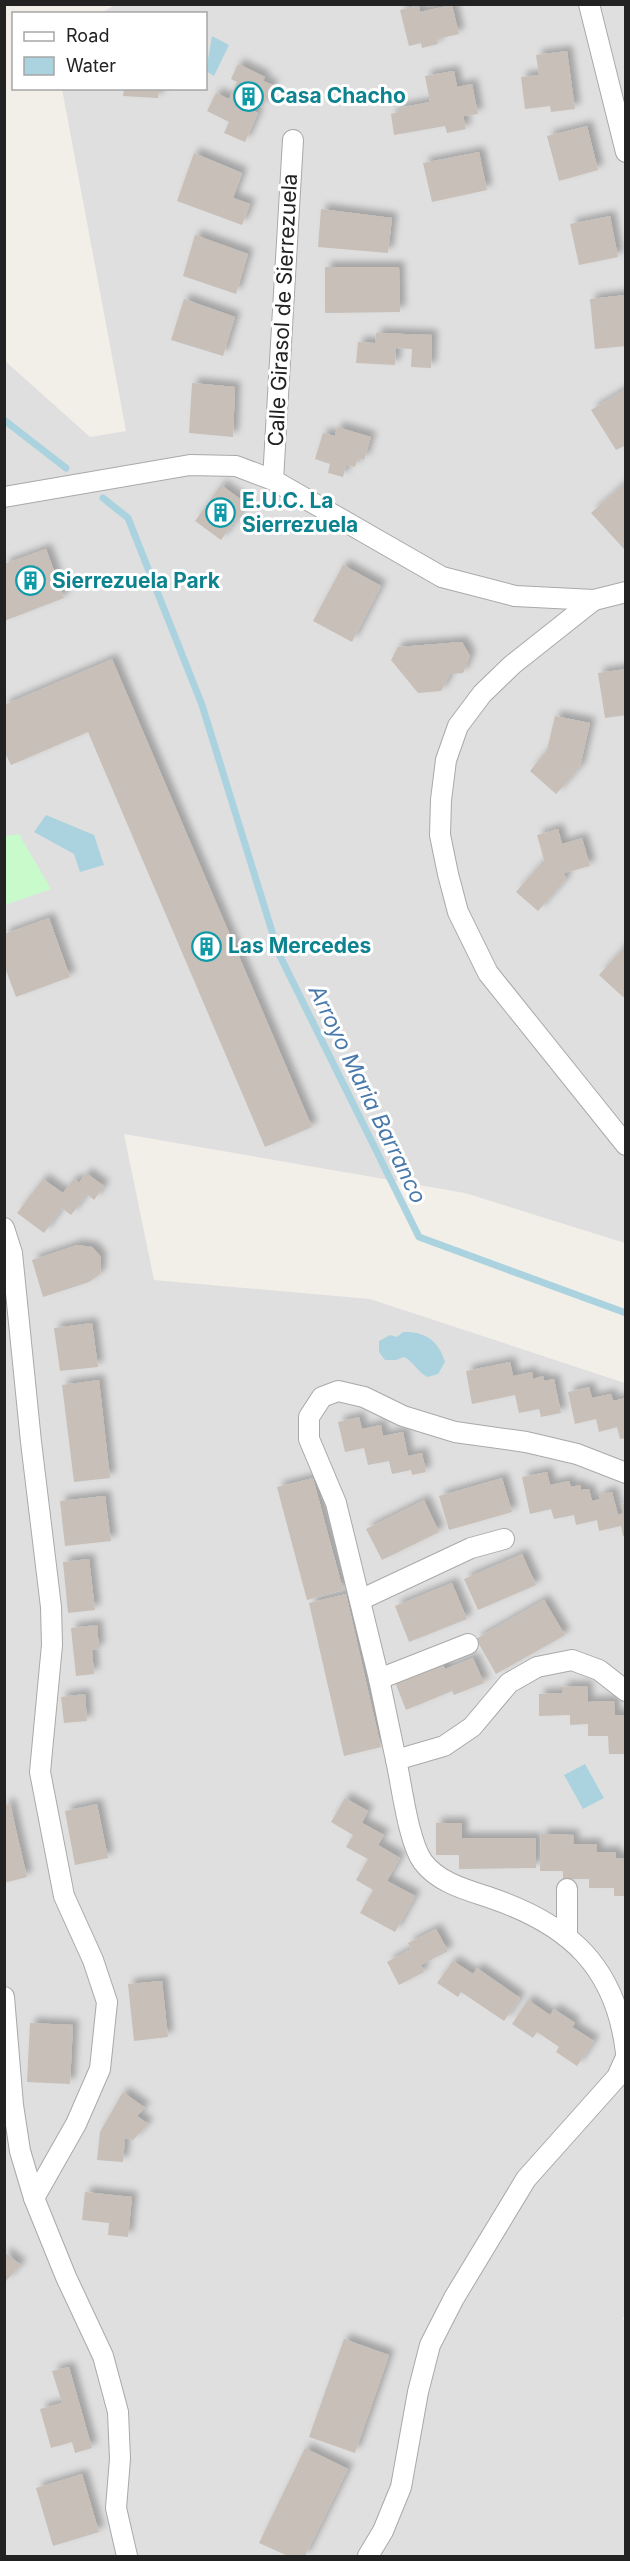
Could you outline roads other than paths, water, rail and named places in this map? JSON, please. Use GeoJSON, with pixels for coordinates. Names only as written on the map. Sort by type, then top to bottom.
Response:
{"type":"FeatureCollection","features":[{"type":"Feature","properties":{"kind":"street"},"geometry":{"type":"LineString","coordinates":[[590,4],[626,152]]}},
{"type":"Feature","properties":{"kind":"street","name":"Calle Girasol de Sierrezuela"},"geometry":{"type":"LineString","coordinates":[[273,480],[293,140]]}},
{"type":"Feature","properties":{"kind":"street"},"geometry":{"type":"LineString","coordinates":[[4,497],[190,465],[236,466],[273,480],[442,577],[515,596],[594,600],[626,592]]}},
{"type":"Feature","properties":{"kind":"street"},"geometry":{"type":"LineString","coordinates":[[594,600],[512,665],[482,694],[458,726],[446,760],[440,835],[458,912],[488,973],[626,1145]]}},
{"type":"Feature","properties":{"kind":"street"},"geometry":{"type":"LineString","coordinates":[[4,1228],[12,1253],[31,1442],[51,1607],[52,1645],[40,1772],[64,1896],[93,1960],[107,2002],[100,2069],[76,2124],[34,2198]]}},
{"type":"Feature","properties":{"kind":"street"},"geometry":{"type":"LineString","coordinates":[[368,2556],[383,2531],[401,2487],[418,2392],[430,2345],[454,2298],[526,2179],[617,2077],[626,2055],[624,2020],[613,1995],[591,1959],[567,1936],[515,1906],[449,1883],[423,1862],[412,1837],[379,1679],[336,1503],[309,1439],[309,1417],[322,1397],[338,1390],[364,1397],[403,1416],[455,1432],[526,1442],[577,1454],[626,1473]]}},
{"type":"Feature","properties":{"kind":"street"},"geometry":{"type":"LineString","coordinates":[[360,1600],[471,1548],[504,1539]]}},
{"type":"Feature","properties":{"kind":"street"},"geometry":{"type":"LineString","coordinates":[[379,1679],[468,1644]]}},
{"type":"Feature","properties":{"kind":"street"},"geometry":{"type":"LineString","coordinates":[[396,1760],[444,1746],[472,1727],[509,1683],[537,1667],[572,1660],[599,1670],[626,1691]]}},
{"type":"Feature","properties":{"kind":"street"},"geometry":{"type":"LineString","coordinates":[[567,1888],[567,1936]]}},
{"type":"Feature","properties":{"kind":"street"},"geometry":{"type":"LineString","coordinates":[[4,1997],[20,2151],[34,2198],[66,2277],[103,2356],[118,2412],[120,2459],[116,2508],[127,2556]]}},
{"type":"Feature","properties":{"kind":"water"},"geometry":{"type":"Polygon","coordinates":[[[212,36],[229,45],[214,76],[207,72],[212,36]]]}},
{"type":"Feature","properties":{"kind":"water"},"geometry":{"type":"Polygon","coordinates":[[[46,815],[94,835],[104,865],[80,872],[74,854],[34,832],[46,815]]]}},
{"type":"Feature","properties":{"kind":"water"},"geometry":{"type":"Polygon","coordinates":[[[403,1332],[418,1333],[435,1343],[445,1362],[438,1374],[428,1377],[404,1357],[385,1360],[379,1352],[379,1341],[390,1335],[397,1337],[403,1332]]]}},
{"type":"Feature","properties":{"kind":"water"},"geometry":{"type":"Polygon","coordinates":[[[585,1764],[604,1798],[583,1809],[564,1775],[585,1764]]]}},
{"type":"Feature","properties":{"kind":"waterway","name":"Arroyo Maria Barranco"},"geometry":{"type":"LineString","coordinates":[[4,420],[66,468]]}},
{"type":"Feature","properties":{"kind":"waterway","name":"Arroyo Maria Barranco"},"geometry":{"type":"LineString","coordinates":[[103,498],[128,518],[202,705],[279,954],[419,1237],[626,1313]]}},
{"type":"Feature","properties":{"kind":"place","name":"Casa Chacho"},"geometry":{"type":"Point","coordinates":[249,96]}},
{"type":"Feature","properties":{"kind":"place","name":"E.U.C. La Sierrezuela"},"geometry":{"type":"Point","coordinates":[221,513]}},
{"type":"Feature","properties":{"kind":"place","name":"Sierrezuela Park"},"geometry":{"type":"Point","coordinates":[31,581]}},
{"type":"Feature","properties":{"kind":"place","name":"Las Mercedes"},"geometry":{"type":"Point","coordinates":[207,946]}}]}
